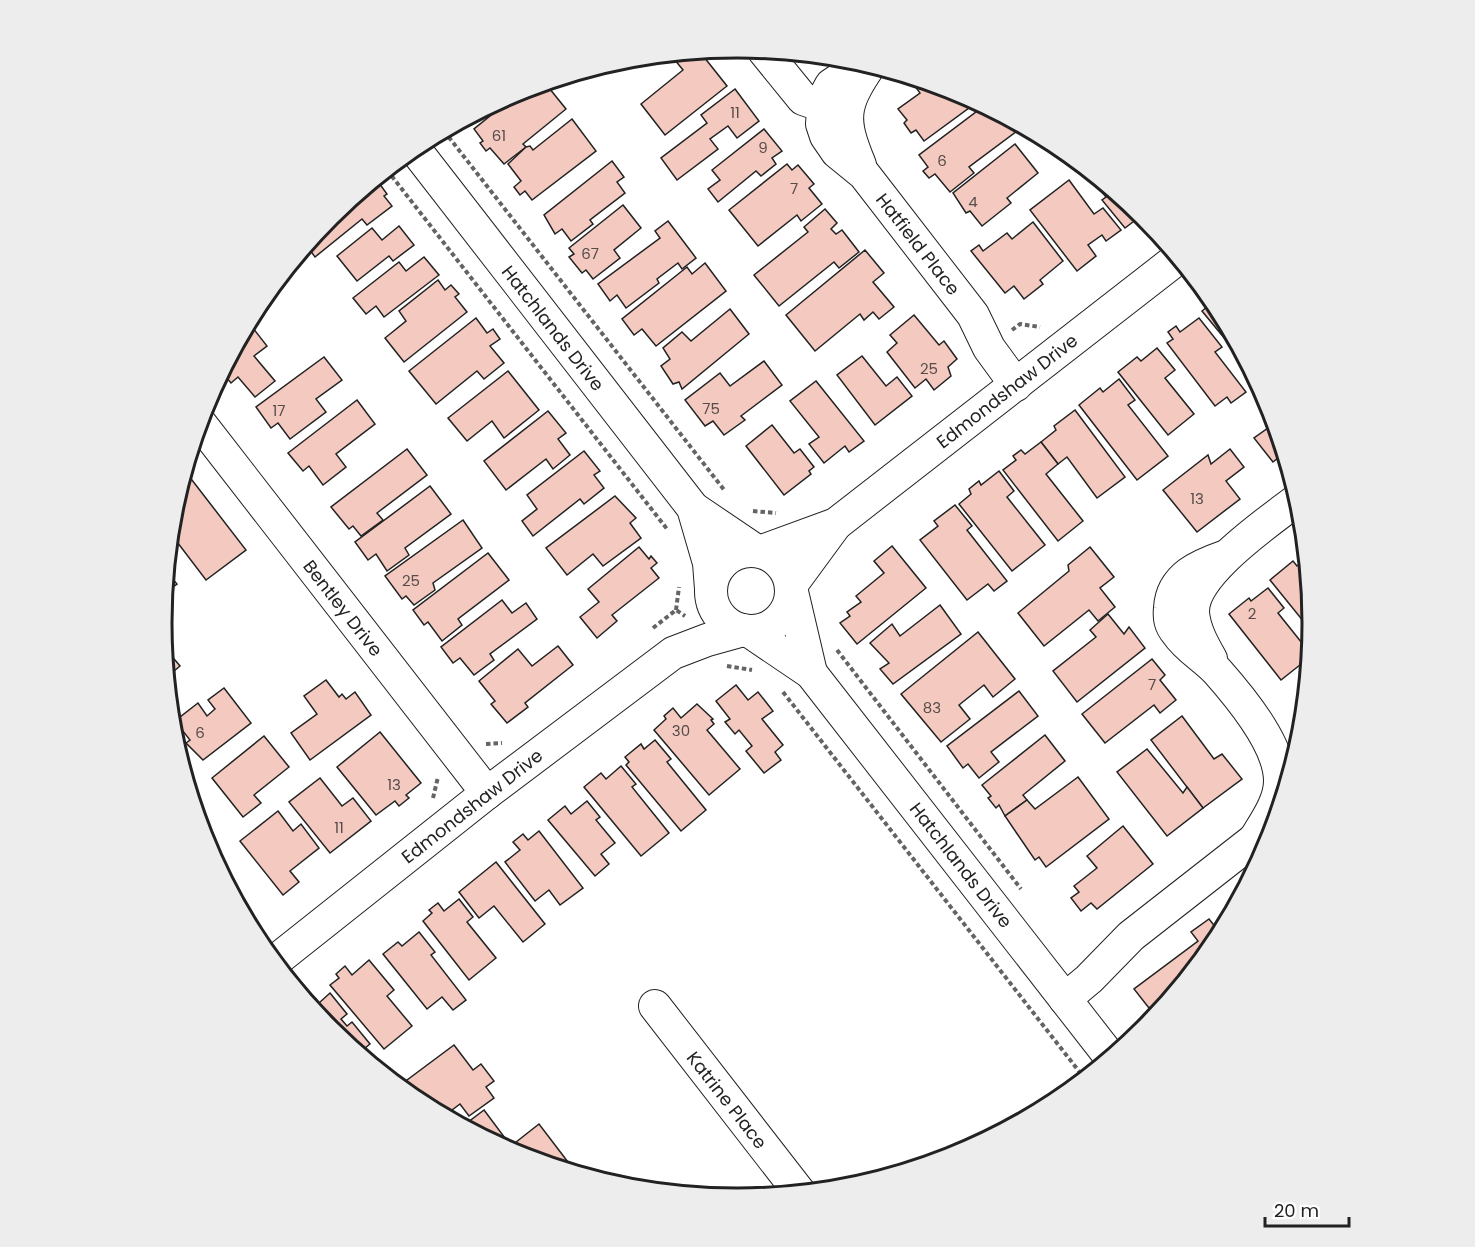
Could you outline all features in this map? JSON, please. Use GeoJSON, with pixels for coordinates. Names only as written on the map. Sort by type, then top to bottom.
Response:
{"type":"FeatureCollection","features":[{"type":"Feature","properties":{"kind":"street"},"geometry":{"type":"LineString","coordinates":[[771,60],[803,99],[833,110]]}},
{"type":"Feature","properties":{"kind":"street"},"geometry":{"type":"LineString","coordinates":[[833,110],[831,85],[853,70]]}},
{"type":"Feature","properties":{"kind":"street"},"geometry":{"type":"LineString","coordinates":[[833,110],[864,73]]}},
{"type":"Feature","properties":{"kind":"street","name":"Hatfield Place"},"geometry":{"type":"LineString","coordinates":[[833,110],[846,127],[864,174],[973,315],[1002,338],[1024,379]]}},
{"type":"Feature","properties":{"kind":"street","name":"Hatchlands Drive"},"geometry":{"type":"LineString","coordinates":[[421,156],[693,508],[758,551]]}},
{"type":"Feature","properties":{"kind":"street","name":"Edmondshaw Drive"},"geometry":{"type":"LineString","coordinates":[[792,588],[836,524],[1172,263]]}},
{"type":"Feature","properties":{"kind":"street","name":"Bentley Drive"},"geometry":{"type":"LineString","coordinates":[[206,431],[487,793]]}},
{"type":"Feature","properties":{"kind":"street"},"geometry":{"type":"LineString","coordinates":[[1283,769],[1276,761],[1263,731],[1217,670],[1196,628],[1193,610],[1197,595],[1226,556],[1290,506]]}},
{"type":"Feature","properties":{"kind":"street","name":"Hatchlands Drive"},"geometry":{"type":"LineString","coordinates":[[693,508],[709,563],[711,592]]}},
{"type":"Feature","properties":{"kind":"street","name":"Edmondshaw Drive"},"geometry":{"type":"LineString","coordinates":[[758,551],[836,524]]}},
{"type":"Feature","properties":{"kind":"street"},"geometry":{"type":"LineString","coordinates":[[742,551],[758,551],[781,564],[792,588],[790,605],[774,624],[746,631],[731,626],[721,617],[714,607],[711,592],[717,571],[730,556],[742,551]]}},
{"type":"Feature","properties":{"kind":"street","name":"Hatchlands Drive"},"geometry":{"type":"LineString","coordinates":[[792,588],[811,673]]}},
{"type":"Feature","properties":{"kind":"street","name":"Edmondshaw Drive"},"geometry":{"type":"LineString","coordinates":[[673,653],[711,592]]}},
{"type":"Feature","properties":{"kind":"street","name":"Hatchlands Drive"},"geometry":{"type":"LineString","coordinates":[[746,631],[811,673],[1106,1051]]}},
{"type":"Feature","properties":{"kind":"street","name":"Edmondshaw Drive"},"geometry":{"type":"LineString","coordinates":[[281,956],[487,793],[673,653],[707,640],[746,631]]}},
{"type":"Feature","properties":{"kind":"street"},"geometry":{"type":"LineString","coordinates":[[1059,991],[1089,979],[1131,936],[1259,840]]}},
{"type":"Feature","properties":{"kind":"street","name":"Katrine Place"},"geometry":{"type":"LineString","coordinates":[[655,1006],[794,1185]]}},
{"type":"Feature","properties":{"kind":"path"},"geometry":{"type":"LineString","coordinates":[[449,138],[729,496]]}},
{"type":"Feature","properties":{"kind":"path"},"geometry":{"type":"LineString","coordinates":[[392,177],[671,533]]}},
{"type":"Feature","properties":{"kind":"path"},"geometry":{"type":"LineString","coordinates":[[1009,317],[1016,327]]}},
{"type":"Feature","properties":{"kind":"path"},"geometry":{"type":"LineString","coordinates":[[832,642],[1021,890]]}},
{"type":"Feature","properties":{"kind":"path"},"geometry":{"type":"LineString","coordinates":[[716,665],[761,671]]}},
{"type":"Feature","properties":{"kind":"path"},"geometry":{"type":"LineString","coordinates":[[781,690],[1080,1073]]}},
{"type":"Feature","properties":{"kind":"building"},"geometry":{"type":"Polygon","coordinates":[[[706,60],[727,86],[665,135],[641,104],[683,70],[676,62],[706,60]]]}},
{"type":"Feature","properties":{"kind":"building"},"geometry":{"type":"Polygon","coordinates":[[[916,87],[968,108],[924,141],[916,130],[911,133],[904,123],[907,120],[898,109],[920,93],[916,87]]]}},
{"type":"Feature","properties":{"kind":"building"},"geometry":{"type":"Polygon","coordinates":[[[735,89],[759,121],[737,138],[728,126],[710,139],[718,149],[677,180],[661,158],[707,123],[701,115],[735,89]]]}},
{"type":"Feature","properties":{"kind":"building"},"geometry":{"type":"Polygon","coordinates":[[[551,90],[566,109],[523,144],[526,147],[504,164],[490,148],[486,151],[480,143],[483,141],[474,129],[490,116],[551,90]]]}},
{"type":"Feature","properties":{"kind":"building"},"geometry":{"type":"Polygon","coordinates":[[[976,112],[1016,132],[969,167],[974,173],[950,192],[935,174],[929,178],[923,171],[928,167],[919,155],[976,112]]]}},
{"type":"Feature","properties":{"kind":"building"},"geometry":{"type":"Polygon","coordinates":[[[572,119],[596,151],[532,200],[525,191],[520,195],[514,187],[521,181],[508,164],[526,147],[530,146],[533,150],[572,119]]]}},
{"type":"Feature","properties":{"kind":"building"},"geometry":{"type":"Polygon","coordinates":[[[764,129],[782,151],[772,158],[776,164],[761,176],[756,171],[718,202],[708,189],[720,180],[712,170],[764,129]]]}},
{"type":"Feature","properties":{"kind":"building"},"geometry":{"type":"Polygon","coordinates":[[[1015,144],[1038,173],[1007,198],[1011,203],[982,226],[970,211],[966,213],[953,193],[1015,144]]]}},
{"type":"Feature","properties":{"kind":"building"},"geometry":{"type":"Polygon","coordinates":[[[612,161],[624,177],[617,182],[625,193],[590,220],[593,224],[571,241],[562,229],[555,234],[544,215],[612,161]]]}},
{"type":"Feature","properties":{"kind":"building"},"geometry":{"type":"Polygon","coordinates":[[[787,164],[792,170],[798,165],[814,184],[809,188],[822,204],[801,221],[797,215],[758,246],[729,210],[787,164]]]}},
{"type":"Feature","properties":{"kind":"building"},"geometry":{"type":"Polygon","coordinates":[[[1069,180],[1094,214],[1103,208],[1121,230],[1106,241],[1102,235],[1088,245],[1096,256],[1077,271],[1030,210],[1069,180]]]}},
{"type":"Feature","properties":{"kind":"building"},"geometry":{"type":"Polygon","coordinates":[[[381,186],[387,194],[384,196],[392,206],[367,225],[362,219],[315,257],[312,253],[338,224],[381,186]]]}},
{"type":"Feature","properties":{"kind":"building"},"geometry":{"type":"Polygon","coordinates":[[[1103,193],[1134,221],[1125,228],[1102,200],[1106,197],[1103,193]]]}},
{"type":"Feature","properties":{"kind":"building"},"geometry":{"type":"Polygon","coordinates":[[[623,205],[641,228],[614,250],[620,258],[593,279],[586,270],[582,273],[569,257],[574,254],[569,248],[623,205]]]}},
{"type":"Feature","properties":{"kind":"building"},"geometry":{"type":"Polygon","coordinates":[[[825,209],[837,223],[831,229],[836,234],[842,230],[859,252],[839,268],[834,262],[779,306],[754,275],[808,232],[804,227],[825,209]]]}},
{"type":"Feature","properties":{"kind":"building"},"geometry":{"type":"Polygon","coordinates":[[[668,221],[696,258],[682,269],[678,263],[657,279],[659,283],[626,308],[617,295],[610,301],[598,284],[660,238],[655,231],[668,221]]]}},
{"type":"Feature","properties":{"kind":"building"},"geometry":{"type":"Polygon","coordinates":[[[1033,222],[1063,261],[1040,280],[1043,284],[1024,299],[1014,286],[1005,293],[971,251],[979,245],[983,251],[1007,233],[1012,239],[1033,222]]]}},
{"type":"Feature","properties":{"kind":"building"},"geometry":{"type":"Polygon","coordinates":[[[399,226],[414,245],[393,261],[389,256],[357,281],[337,256],[372,228],[382,240],[399,226]]]}},
{"type":"Feature","properties":{"kind":"building"},"geometry":{"type":"Polygon","coordinates":[[[865,250],[884,273],[873,282],[894,307],[879,319],[873,312],[864,320],[860,314],[815,351],[786,315],[865,250]]]}},
{"type":"Feature","properties":{"kind":"building"},"geometry":{"type":"Polygon","coordinates":[[[424,257],[439,275],[384,317],[376,306],[366,314],[353,298],[399,262],[406,271],[424,257]]]}},
{"type":"Feature","properties":{"kind":"building"},"geometry":{"type":"Polygon","coordinates":[[[705,263],[726,291],[656,346],[642,329],[634,335],[622,319],[687,267],[692,274],[705,263]]]}},
{"type":"Feature","properties":{"kind":"building"},"geometry":{"type":"Polygon","coordinates":[[[438,280],[445,290],[451,285],[459,294],[455,297],[467,312],[404,362],[385,338],[406,321],[399,311],[438,280]]]}},
{"type":"Feature","properties":{"kind":"building"},"geometry":{"type":"Polygon","coordinates":[[[1206,308],[1228,342],[1202,311],[1206,308]]]}},
{"type":"Feature","properties":{"kind":"building"},"geometry":{"type":"Polygon","coordinates":[[[730,309],[749,334],[682,389],[679,382],[673,384],[661,366],[670,359],[663,348],[682,332],[691,341],[730,309]]]}},
{"type":"Feature","properties":{"kind":"building"},"geometry":{"type":"Polygon","coordinates":[[[914,315],[939,345],[944,341],[957,359],[948,367],[951,376],[934,390],[926,379],[915,388],[887,352],[897,343],[890,335],[914,315]]]}},
{"type":"Feature","properties":{"kind":"building"},"geometry":{"type":"Polygon","coordinates":[[[476,318],[487,333],[493,329],[500,339],[490,346],[504,363],[484,379],[477,371],[436,404],[409,371],[476,318]]]}},
{"type":"Feature","properties":{"kind":"building"},"geometry":{"type":"Polygon","coordinates":[[[1199,318],[1222,347],[1215,352],[1246,392],[1231,403],[1227,397],[1215,406],[1167,343],[1173,339],[1168,332],[1176,326],[1180,332],[1199,318]]]}},
{"type":"Feature","properties":{"kind":"building"},"geometry":{"type":"Polygon","coordinates":[[[255,330],[267,346],[254,356],[275,381],[255,397],[238,377],[231,383],[228,380],[255,330]]]}},
{"type":"Feature","properties":{"kind":"building"},"geometry":{"type":"Polygon","coordinates":[[[1157,348],[1175,370],[1165,378],[1194,414],[1168,435],[1118,372],[1137,357],[1141,361],[1157,348]]]}},
{"type":"Feature","properties":{"kind":"building"},"geometry":{"type":"Polygon","coordinates":[[[862,356],[886,386],[897,377],[912,396],[875,425],[837,375],[862,356]]]}},
{"type":"Feature","properties":{"kind":"building"},"geometry":{"type":"Polygon","coordinates":[[[324,357],[342,380],[316,399],[326,412],[290,439],[278,423],[271,428],[256,407],[324,357]]]}},
{"type":"Feature","properties":{"kind":"building"},"geometry":{"type":"Polygon","coordinates":[[[764,361],[782,385],[741,416],[745,420],[724,435],[713,421],[705,426],[685,400],[720,373],[730,386],[764,361]]]}},
{"type":"Feature","properties":{"kind":"building"},"geometry":{"type":"Polygon","coordinates":[[[508,371],[539,410],[504,438],[492,421],[467,441],[448,418],[508,371]]]}},
{"type":"Feature","properties":{"kind":"building"},"geometry":{"type":"Polygon","coordinates":[[[1119,379],[1135,400],[1128,405],[1168,456],[1137,480],[1079,405],[1100,388],[1103,392],[1119,379]]]}},
{"type":"Feature","properties":{"kind":"building"},"geometry":{"type":"Polygon","coordinates":[[[816,381],[864,441],[849,452],[845,446],[824,463],[809,444],[819,437],[790,401],[816,381]]]}},
{"type":"Feature","properties":{"kind":"building"},"geometry":{"type":"Polygon","coordinates":[[[357,400],[375,424],[336,454],[346,467],[323,485],[309,466],[303,471],[288,453],[357,400]]]}},
{"type":"Feature","properties":{"kind":"building"},"geometry":{"type":"Polygon","coordinates":[[[1075,410],[1125,477],[1097,498],[1067,457],[1058,464],[1041,442],[1056,430],[1054,426],[1075,410]]]}},
{"type":"Feature","properties":{"kind":"building"},"geometry":{"type":"Polygon","coordinates":[[[548,411],[566,433],[558,439],[570,455],[553,469],[546,459],[506,490],[484,461],[548,411]]]}},
{"type":"Feature","properties":{"kind":"building"},"geometry":{"type":"Polygon","coordinates":[[[772,425],[794,453],[800,449],[814,467],[809,471],[811,474],[784,495],[746,446],[772,425]]]}},
{"type":"Feature","properties":{"kind":"building"},"geometry":{"type":"Polygon","coordinates":[[[1268,428],[1278,458],[1273,462],[1254,438],[1268,428]]]}},
{"type":"Feature","properties":{"kind":"building"},"geometry":{"type":"Polygon","coordinates":[[[1041,442],[1058,464],[1046,474],[1083,521],[1058,541],[1003,470],[1016,460],[1013,456],[1021,450],[1025,454],[1041,442]]]}},
{"type":"Feature","properties":{"kind":"building"},"geometry":{"type":"Polygon","coordinates":[[[407,449],[427,475],[377,513],[383,520],[361,536],[353,526],[349,529],[331,507],[407,449]]]}},
{"type":"Feature","properties":{"kind":"building"},"geometry":{"type":"Polygon","coordinates":[[[1230,449],[1244,467],[1226,481],[1240,499],[1197,532],[1163,490],[1208,455],[1211,464],[1230,449]]]}},
{"type":"Feature","properties":{"kind":"building"},"geometry":{"type":"Polygon","coordinates":[[[584,451],[600,471],[594,475],[604,488],[584,504],[580,499],[533,536],[522,521],[537,509],[527,495],[584,451]]]}},
{"type":"Feature","properties":{"kind":"building"},"geometry":{"type":"Polygon","coordinates":[[[999,471],[1014,491],[1007,497],[1045,545],[1012,571],[959,504],[971,494],[969,489],[979,481],[981,485],[999,471]]]}},
{"type":"Feature","properties":{"kind":"building"},"geometry":{"type":"Polygon","coordinates":[[[191,479],[246,550],[206,580],[178,543],[191,479]]]}},
{"type":"Feature","properties":{"kind":"building"},"geometry":{"type":"Polygon","coordinates":[[[430,486],[451,514],[405,548],[409,555],[387,571],[376,554],[368,560],[355,542],[430,486]]]}},
{"type":"Feature","properties":{"kind":"building"},"geometry":{"type":"Polygon","coordinates":[[[615,496],[636,518],[630,523],[641,538],[603,566],[593,554],[567,575],[546,548],[615,496]]]}},
{"type":"Feature","properties":{"kind":"building"},"geometry":{"type":"Polygon","coordinates":[[[955,505],[972,526],[967,530],[1007,581],[994,591],[988,584],[967,600],[920,540],[938,526],[934,521],[955,505]]]}},
{"type":"Feature","properties":{"kind":"building"},"geometry":{"type":"Polygon","coordinates":[[[463,520],[482,548],[433,583],[435,590],[414,605],[406,596],[402,599],[385,576],[463,520]]]}},
{"type":"Feature","properties":{"kind":"building"},"geometry":{"type":"Polygon","coordinates":[[[892,546],[926,588],[857,644],[840,623],[850,616],[847,612],[861,602],[856,596],[884,573],[874,561],[892,546]]]}},
{"type":"Feature","properties":{"kind":"building"},"geometry":{"type":"Polygon","coordinates":[[[639,547],[649,559],[651,556],[657,563],[651,568],[659,578],[612,615],[617,621],[597,638],[580,617],[599,602],[588,589],[639,547]]]}},
{"type":"Feature","properties":{"kind":"building"},"geometry":{"type":"Polygon","coordinates":[[[1090,547],[1114,577],[1100,588],[1115,607],[1098,621],[1089,610],[1044,646],[1018,613],[1069,571],[1068,565],[1090,547]]]}},
{"type":"Feature","properties":{"kind":"building"},"geometry":{"type":"Polygon","coordinates":[[[488,553],[509,580],[458,619],[462,625],[442,641],[428,622],[424,625],[413,610],[488,553]]]}},
{"type":"Feature","properties":{"kind":"building"},"geometry":{"type":"Polygon","coordinates":[[[1293,561],[1297,566],[1299,564],[1302,619],[1270,580],[1293,561]]]}},
{"type":"Feature","properties":{"kind":"building"},"geometry":{"type":"Polygon","coordinates":[[[1268,588],[1284,608],[1278,613],[1301,642],[1301,664],[1281,680],[1229,614],[1249,598],[1251,601],[1268,588]]]}},
{"type":"Feature","properties":{"kind":"building"},"geometry":{"type":"Polygon","coordinates":[[[502,600],[512,613],[526,603],[537,619],[490,654],[494,660],[474,675],[460,658],[453,663],[441,647],[502,600]]]}},
{"type":"Feature","properties":{"kind":"building"},"geometry":{"type":"Polygon","coordinates":[[[940,605],[961,634],[893,684],[880,669],[889,663],[870,643],[892,624],[900,636],[940,605]]]}},
{"type":"Feature","properties":{"kind":"building"},"geometry":{"type":"Polygon","coordinates":[[[1108,614],[1124,634],[1129,627],[1145,648],[1077,702],[1053,671],[1096,637],[1090,630],[1108,614]]]}},
{"type":"Feature","properties":{"kind":"building"},"geometry":{"type":"Polygon","coordinates":[[[978,632],[1015,679],[993,697],[984,685],[959,705],[970,719],[941,742],[901,694],[978,632]]]}},
{"type":"Feature","properties":{"kind":"building"},"geometry":{"type":"Polygon","coordinates":[[[558,646],[573,665],[525,703],[528,707],[507,723],[491,704],[495,701],[479,681],[518,649],[532,666],[558,646]]]}},
{"type":"Feature","properties":{"kind":"building"},"geometry":{"type":"Polygon","coordinates":[[[174,659],[180,666],[175,670],[174,659]]]}},
{"type":"Feature","properties":{"kind":"building"},"geometry":{"type":"Polygon","coordinates":[[[1152,659],[1165,675],[1160,680],[1176,700],[1160,713],[1154,705],[1105,743],[1082,714],[1152,659]]]}},
{"type":"Feature","properties":{"kind":"building"},"geometry":{"type":"Polygon","coordinates":[[[326,680],[339,697],[342,694],[346,699],[355,692],[371,715],[310,760],[291,733],[317,714],[304,696],[326,680]]]}},
{"type":"Feature","properties":{"kind":"building"},"geometry":{"type":"Polygon","coordinates":[[[736,685],[748,700],[758,692],[773,711],[762,719],[783,745],[775,752],[781,760],[764,773],[746,751],[752,746],[739,730],[735,734],[725,722],[730,719],[716,701],[736,685]]]}},
{"type":"Feature","properties":{"kind":"building"},"geometry":{"type":"Polygon","coordinates":[[[224,688],[251,723],[203,760],[186,743],[190,740],[182,730],[180,717],[198,703],[207,716],[215,709],[208,700],[224,688]]]}},
{"type":"Feature","properties":{"kind":"building"},"geometry":{"type":"Polygon","coordinates":[[[1019,691],[1038,716],[991,752],[999,762],[979,778],[968,764],[963,768],[947,746],[1019,691]]]}},
{"type":"Feature","properties":{"kind":"building"},"geometry":{"type":"Polygon","coordinates":[[[697,704],[713,719],[711,720],[714,724],[707,730],[740,769],[709,795],[654,730],[666,719],[664,716],[673,708],[681,718],[697,704]]]}},
{"type":"Feature","properties":{"kind":"building"},"geometry":{"type":"Polygon","coordinates":[[[1182,716],[1214,759],[1222,754],[1242,779],[1203,808],[1151,740],[1182,716]]]}},
{"type":"Feature","properties":{"kind":"building"},"geometry":{"type":"Polygon","coordinates":[[[380,732],[421,783],[406,795],[409,798],[399,806],[395,801],[376,815],[337,767],[380,732]]]}},
{"type":"Feature","properties":{"kind":"building"},"geometry":{"type":"Polygon","coordinates":[[[1045,735],[1065,761],[1023,795],[1027,800],[1005,816],[999,805],[996,808],[988,798],[991,796],[982,785],[1045,735]]]}},
{"type":"Feature","properties":{"kind":"building"},"geometry":{"type":"Polygon","coordinates":[[[264,736],[289,767],[254,795],[261,803],[243,817],[212,778],[264,736]]]}},
{"type":"Feature","properties":{"kind":"building"},"geometry":{"type":"Polygon","coordinates":[[[655,740],[671,759],[667,762],[706,810],[681,831],[626,765],[629,762],[625,757],[641,744],[644,749],[655,740]]]}},
{"type":"Feature","properties":{"kind":"building"},"geometry":{"type":"Polygon","coordinates":[[[1147,749],[1183,793],[1187,787],[1203,808],[1167,836],[1117,772],[1147,749]]]}},
{"type":"Feature","properties":{"kind":"building"},"geometry":{"type":"Polygon","coordinates":[[[621,766],[636,784],[632,787],[669,833],[641,856],[584,787],[601,773],[606,779],[621,766]]]}},
{"type":"Feature","properties":{"kind":"building"},"geometry":{"type":"Polygon","coordinates":[[[1078,777],[1109,819],[1046,867],[1039,857],[1035,860],[1005,816],[1027,800],[1035,809],[1078,777]]]}},
{"type":"Feature","properties":{"kind":"building"},"geometry":{"type":"Polygon","coordinates":[[[320,778],[342,806],[353,798],[371,821],[330,853],[289,802],[320,778]]]}},
{"type":"Feature","properties":{"kind":"building"},"geometry":{"type":"Polygon","coordinates":[[[587,801],[600,817],[596,820],[615,843],[601,854],[609,864],[595,876],[548,820],[565,806],[571,814],[587,801]]]}},
{"type":"Feature","properties":{"kind":"building"},"geometry":{"type":"Polygon","coordinates":[[[278,811],[293,831],[301,824],[319,848],[290,871],[299,882],[283,895],[240,841],[278,811]]]}},
{"type":"Feature","properties":{"kind":"building"},"geometry":{"type":"Polygon","coordinates":[[[1123,826],[1153,864],[1097,909],[1091,903],[1081,911],[1071,898],[1079,892],[1074,886],[1097,868],[1087,856],[1123,826]]]}},
{"type":"Feature","properties":{"kind":"building"},"geometry":{"type":"Polygon","coordinates":[[[539,831],[583,888],[560,905],[549,890],[535,901],[505,862],[520,850],[513,842],[523,834],[528,840],[539,831]]]}},
{"type":"Feature","properties":{"kind":"building"},"geometry":{"type":"Polygon","coordinates":[[[496,862],[545,924],[523,942],[494,906],[479,918],[459,892],[496,862]]]}},
{"type":"Feature","properties":{"kind":"building"},"geometry":{"type":"Polygon","coordinates":[[[459,899],[473,917],[467,922],[496,958],[469,980],[423,921],[432,913],[429,910],[438,903],[444,911],[459,899]]]}},
{"type":"Feature","properties":{"kind":"building"},"geometry":{"type":"Polygon","coordinates":[[[1209,919],[1214,926],[1186,967],[1149,1008],[1134,989],[1198,941],[1191,932],[1209,919]]]}},
{"type":"Feature","properties":{"kind":"building"},"geometry":{"type":"Polygon","coordinates":[[[419,932],[435,952],[431,955],[466,1000],[453,1010],[442,997],[427,1009],[383,954],[398,942],[402,946],[419,932]]]}},
{"type":"Feature","properties":{"kind":"building"},"geometry":{"type":"Polygon","coordinates":[[[369,960],[394,990],[387,996],[412,1026],[384,1049],[330,985],[339,978],[336,974],[345,966],[352,975],[369,960]]]}},
{"type":"Feature","properties":{"kind":"building"},"geometry":{"type":"Polygon","coordinates":[[[330,993],[347,1014],[341,1019],[347,1026],[352,1022],[370,1044],[365,1048],[319,1003],[330,993]]]}},
{"type":"Feature","properties":{"kind":"building"},"geometry":{"type":"Polygon","coordinates":[[[454,1045],[473,1070],[481,1064],[494,1081],[486,1087],[494,1098],[469,1116],[460,1104],[451,1111],[406,1081],[454,1045]]]}},
{"type":"Feature","properties":{"kind":"building"},"geometry":{"type":"Polygon","coordinates":[[[484,1110],[505,1138],[488,1130],[470,1121],[484,1110]]]}},
{"type":"Feature","properties":{"kind":"building"},"geometry":{"type":"Polygon","coordinates":[[[539,1124],[568,1163],[515,1142],[539,1124]]]}}]}
